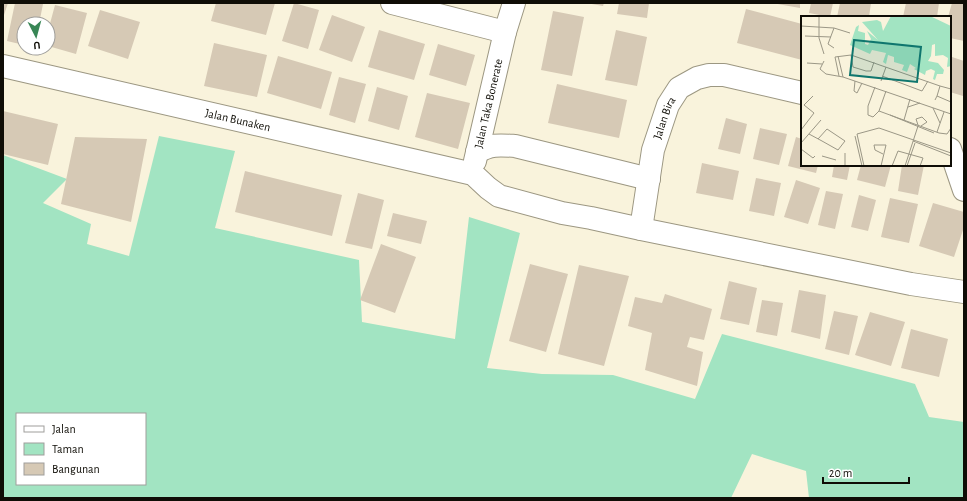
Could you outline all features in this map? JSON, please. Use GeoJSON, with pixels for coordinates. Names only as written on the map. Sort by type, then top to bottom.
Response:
{"type":"FeatureCollection","features":[{"type":"Feature","properties":{"kind":"street"},"geometry":{"type":"LineString","coordinates":[[392,3],[505,32],[514,3]]}},
{"type":"Feature","properties":{"kind":"street","name":"Jalan Taka Bonerate"},"geometry":{"type":"LineString","coordinates":[[473,174],[505,32]]}},
{"type":"Feature","properties":{"kind":"street","name":"Jalan Bunaken"},"geometry":{"type":"LineString","coordinates":[[3,66],[473,174]]}},
{"type":"Feature","properties":{"kind":"street","name":"Jalan Bira"},"geometry":{"type":"LineString","coordinates":[[641,229],[653,150],[668,105],[678,88],[686,82],[698,78],[709,75],[724,75],[801,93]]}},
{"type":"Feature","properties":{"kind":"street"},"geometry":{"type":"LineString","coordinates":[[477,152],[486,146],[497,144],[515,146],[649,179]]}},
{"type":"Feature","properties":{"kind":"street"},"geometry":{"type":"LineString","coordinates":[[951,152],[964,190]]}},
{"type":"Feature","properties":{"kind":"street"},"geometry":{"type":"LineString","coordinates":[[473,174],[499,196],[556,212],[911,284],[964,292]]}},
{"type":"Feature","properties":{"kind":"green space"},"geometry":{"type":"Polygon","coordinates":[[[159,136],[235,151],[215,228],[359,260],[362,322],[455,339],[469,217],[520,233],[487,368],[542,374],[613,375],[695,399],[722,334],[908,382],[915,384],[929,417],[964,422],[964,498],[809,498],[806,471],[752,454],[731,498],[3,498],[3,155],[67,179],[43,203],[91,224],[87,244],[129,256],[159,136]]]}},
{"type":"Feature","properties":{"kind":"building"},"geometry":{"type":"Polygon","coordinates":[[[3,3],[8,3],[3,18],[3,3]]]}},
{"type":"Feature","properties":{"kind":"building"},"geometry":{"type":"Polygon","coordinates":[[[15,3],[43,4],[41,16],[16,16],[16,43],[7,41],[15,3]]]}},
{"type":"Feature","properties":{"kind":"building"},"geometry":{"type":"Polygon","coordinates":[[[216,3],[275,3],[266,35],[211,21],[216,3]]]}},
{"type":"Feature","properties":{"kind":"building"},"geometry":{"type":"Polygon","coordinates":[[[294,3],[319,10],[308,49],[282,41],[294,3]]]}},
{"type":"Feature","properties":{"kind":"building"},"geometry":{"type":"Polygon","coordinates":[[[586,3],[604,3],[603,6],[586,3]]]}},
{"type":"Feature","properties":{"kind":"building"},"geometry":{"type":"Polygon","coordinates":[[[619,3],[649,3],[647,18],[617,14],[619,3]]]}},
{"type":"Feature","properties":{"kind":"building"},"geometry":{"type":"Polygon","coordinates":[[[772,3],[800,3],[800,8],[772,3]]]}},
{"type":"Feature","properties":{"kind":"building"},"geometry":{"type":"Polygon","coordinates":[[[811,3],[833,3],[830,16],[809,13],[811,3]]]}},
{"type":"Feature","properties":{"kind":"building"},"geometry":{"type":"Polygon","coordinates":[[[840,3],[871,3],[869,16],[837,16],[840,3]]]}},
{"type":"Feature","properties":{"kind":"building"},"geometry":{"type":"Polygon","coordinates":[[[906,3],[939,3],[937,16],[903,16],[906,3]]]}},
{"type":"Feature","properties":{"kind":"building"},"geometry":{"type":"Polygon","coordinates":[[[952,3],[964,3],[964,41],[951,38],[951,16],[948,16],[952,3]]]}},
{"type":"Feature","properties":{"kind":"building"},"geometry":{"type":"Polygon","coordinates":[[[55,5],[87,13],[76,54],[56,48],[56,16],[52,16],[55,5]]]}},
{"type":"Feature","properties":{"kind":"building"},"geometry":{"type":"Polygon","coordinates":[[[746,9],[801,24],[801,60],[737,43],[746,9]]]}},
{"type":"Feature","properties":{"kind":"building"},"geometry":{"type":"Polygon","coordinates":[[[100,10],[140,22],[128,59],[88,46],[100,10]]]}},
{"type":"Feature","properties":{"kind":"building"},"geometry":{"type":"Polygon","coordinates":[[[553,11],[584,17],[572,76],[541,70],[553,11]]]}},
{"type":"Feature","properties":{"kind":"building"},"geometry":{"type":"Polygon","coordinates":[[[332,15],[365,27],[352,62],[319,50],[332,15]]]}},
{"type":"Feature","properties":{"kind":"building"},"geometry":{"type":"Polygon","coordinates":[[[379,30],[425,44],[414,80],[368,67],[379,30]]]}},
{"type":"Feature","properties":{"kind":"building"},"geometry":{"type":"Polygon","coordinates":[[[616,30],[647,37],[637,86],[605,80],[616,30]]]}},
{"type":"Feature","properties":{"kind":"building"},"geometry":{"type":"Polygon","coordinates":[[[214,43],[267,55],[257,97],[204,86],[214,43]]]}},
{"type":"Feature","properties":{"kind":"building"},"geometry":{"type":"Polygon","coordinates":[[[438,44],[475,55],[466,86],[429,75],[438,44]]]}},
{"type":"Feature","properties":{"kind":"building"},"geometry":{"type":"Polygon","coordinates":[[[278,56],[332,72],[321,109],[267,93],[278,56]]]}},
{"type":"Feature","properties":{"kind":"building"},"geometry":{"type":"Polygon","coordinates":[[[952,57],[964,61],[963,96],[951,92],[952,57]]]}},
{"type":"Feature","properties":{"kind":"building"},"geometry":{"type":"Polygon","coordinates":[[[339,77],[366,84],[355,123],[329,115],[339,77]]]}},
{"type":"Feature","properties":{"kind":"building"},"geometry":{"type":"Polygon","coordinates":[[[557,84],[627,100],[619,138],[548,123],[557,84]]]}},
{"type":"Feature","properties":{"kind":"building"},"geometry":{"type":"Polygon","coordinates":[[[377,87],[408,96],[399,130],[368,121],[377,87]]]}},
{"type":"Feature","properties":{"kind":"building"},"geometry":{"type":"Polygon","coordinates":[[[427,93],[470,103],[458,149],[415,137],[427,93]]]}},
{"type":"Feature","properties":{"kind":"building"},"geometry":{"type":"Polygon","coordinates":[[[3,111],[58,124],[48,165],[3,154],[3,111]]]}},
{"type":"Feature","properties":{"kind":"building"},"geometry":{"type":"Polygon","coordinates":[[[726,118],[747,124],[740,154],[718,149],[726,118]]]}},
{"type":"Feature","properties":{"kind":"building"},"geometry":{"type":"Polygon","coordinates":[[[760,128],[787,134],[779,165],[753,159],[760,128]]]}},
{"type":"Feature","properties":{"kind":"building"},"geometry":{"type":"Polygon","coordinates":[[[75,137],[147,139],[131,222],[61,204],[75,137]]]}},
{"type":"Feature","properties":{"kind":"building"},"geometry":{"type":"Polygon","coordinates":[[[796,137],[801,139],[801,166],[818,166],[816,173],[788,166],[796,137]]]}},
{"type":"Feature","properties":{"kind":"building"},"geometry":{"type":"Polygon","coordinates":[[[702,163],[739,171],[733,200],[696,193],[702,163]]]}},
{"type":"Feature","properties":{"kind":"building"},"geometry":{"type":"Polygon","coordinates":[[[834,166],[850,166],[847,180],[832,177],[834,166]]]}},
{"type":"Feature","properties":{"kind":"building"},"geometry":{"type":"Polygon","coordinates":[[[861,166],[891,166],[885,187],[857,180],[861,166]]]}},
{"type":"Feature","properties":{"kind":"building"},"geometry":{"type":"Polygon","coordinates":[[[902,166],[924,166],[918,195],[898,191],[902,166]]]}},
{"type":"Feature","properties":{"kind":"building"},"geometry":{"type":"Polygon","coordinates":[[[245,171],[342,195],[332,236],[235,212],[245,171]]]}},
{"type":"Feature","properties":{"kind":"building"},"geometry":{"type":"Polygon","coordinates":[[[756,178],[781,183],[774,216],[749,211],[756,178]]]}},
{"type":"Feature","properties":{"kind":"building"},"geometry":{"type":"Polygon","coordinates":[[[796,180],[820,188],[808,224],[784,217],[796,180]]]}},
{"type":"Feature","properties":{"kind":"building"},"geometry":{"type":"Polygon","coordinates":[[[826,191],[843,194],[835,229],[818,225],[826,191]]]}},
{"type":"Feature","properties":{"kind":"building"},"geometry":{"type":"Polygon","coordinates":[[[358,193],[384,200],[372,249],[345,243],[358,193]]]}},
{"type":"Feature","properties":{"kind":"building"},"geometry":{"type":"Polygon","coordinates":[[[859,195],[876,200],[868,231],[851,227],[859,195]]]}},
{"type":"Feature","properties":{"kind":"building"},"geometry":{"type":"Polygon","coordinates":[[[890,198],[918,204],[909,243],[881,237],[890,198]]]}},
{"type":"Feature","properties":{"kind":"building"},"geometry":{"type":"Polygon","coordinates":[[[933,203],[964,212],[964,227],[954,257],[919,246],[933,203]]]}},
{"type":"Feature","properties":{"kind":"building"},"geometry":{"type":"Polygon","coordinates":[[[393,213],[427,221],[421,244],[387,236],[393,213]]]}},
{"type":"Feature","properties":{"kind":"building"},"geometry":{"type":"Polygon","coordinates":[[[381,244],[416,257],[395,313],[360,300],[381,244]]]}},
{"type":"Feature","properties":{"kind":"building"},"geometry":{"type":"Polygon","coordinates":[[[530,264],[568,274],[546,352],[509,341],[530,264]]]}},
{"type":"Feature","properties":{"kind":"building"},"geometry":{"type":"Polygon","coordinates":[[[579,265],[629,276],[604,366],[558,354],[579,265]]]}},
{"type":"Feature","properties":{"kind":"building"},"geometry":{"type":"Polygon","coordinates":[[[729,281],[757,288],[749,325],[720,319],[729,281]]]}},
{"type":"Feature","properties":{"kind":"building"},"geometry":{"type":"Polygon","coordinates":[[[799,290],[826,295],[820,339],[791,332],[799,290]]]}},
{"type":"Feature","properties":{"kind":"building"},"geometry":{"type":"Polygon","coordinates":[[[665,294],[712,309],[704,340],[690,337],[687,347],[703,352],[697,386],[645,370],[652,333],[628,326],[635,297],[662,303],[665,294]]]}},
{"type":"Feature","properties":{"kind":"building"},"geometry":{"type":"Polygon","coordinates":[[[762,300],[783,303],[777,336],[756,332],[762,300]]]}},
{"type":"Feature","properties":{"kind":"building"},"geometry":{"type":"Polygon","coordinates":[[[834,311],[858,316],[849,355],[825,349],[834,311]]]}},
{"type":"Feature","properties":{"kind":"building"},"geometry":{"type":"Polygon","coordinates":[[[870,312],[905,322],[891,366],[855,355],[870,312]]]}},
{"type":"Feature","properties":{"kind":"building"},"geometry":{"type":"Polygon","coordinates":[[[911,329],[948,339],[939,377],[901,368],[911,329]]]}}]}
